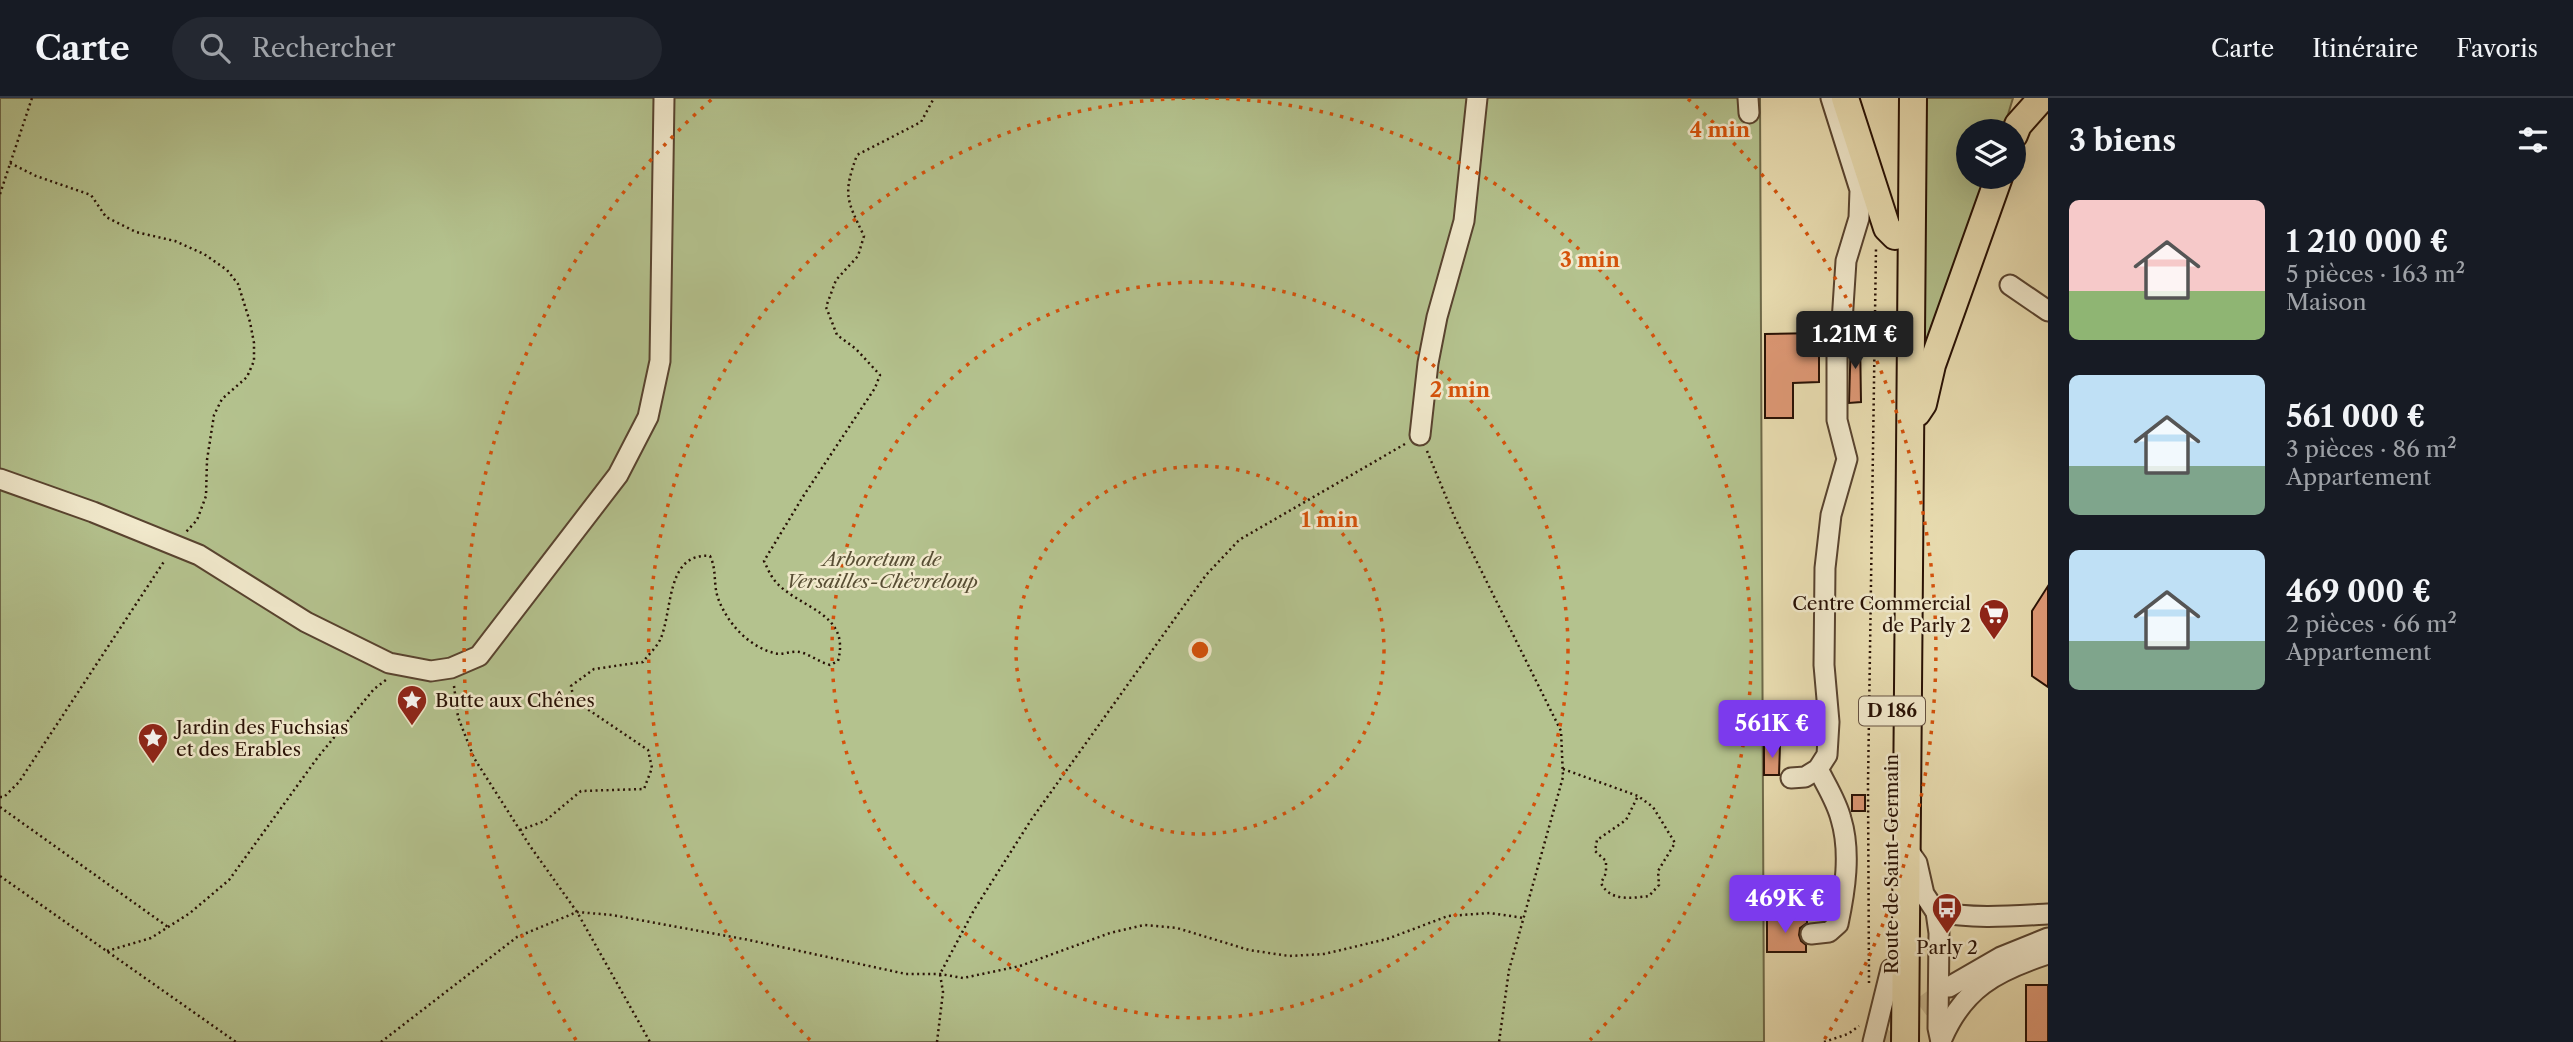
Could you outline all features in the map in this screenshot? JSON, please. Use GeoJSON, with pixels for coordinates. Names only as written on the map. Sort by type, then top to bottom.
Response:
{"type":"FeatureCollection","features":[{"type":"Feature","properties":{"kind":"main road"},"geometry":{"type":"LineString","coordinates":[[1845,98],[1850,135],[1887,228],[1895,236]]}},
{"type":"Feature","properties":{"kind":"main road","name":"Route de Saint-Germain"},"geometry":{"type":"LineString","coordinates":[[1889,1042],[1895,98]]}},
{"type":"Feature","properties":{"kind":"main road","name":"D 186"},"geometry":{"type":"LineString","coordinates":[[1910,423],[1913,98]]}},
{"type":"Feature","properties":{"kind":"main road"},"geometry":{"type":"LineString","coordinates":[[2017,119],[2020,98]]}},
{"type":"Feature","properties":{"kind":"main road"},"geometry":{"type":"LineString","coordinates":[[2025,119],[2042,98]]}},
{"type":"Feature","properties":{"kind":"main road"},"geometry":{"type":"LineString","coordinates":[[1910,423],[1923,404],[1932,365],[1995,189]]}},
{"type":"Feature","properties":{"kind":"main road","name":"Route de Saint-Germain"},"geometry":{"type":"LineString","coordinates":[[1905,1042],[1910,423]]}},
{"type":"Feature","properties":{"kind":"street"},"geometry":{"type":"LineString","coordinates":[[0,479],[93,512],[199,555],[306,622],[389,663],[431,671],[451,668],[480,656],[618,475],[648,417],[660,361],[664,98]]}},
{"type":"Feature","properties":{"kind":"street"},"geometry":{"type":"LineString","coordinates":[[1420,435],[1428,363],[1437,317],[1466,209],[1477,98]]}},
{"type":"Feature","properties":{"kind":"street"},"geometry":{"type":"LineString","coordinates":[[1791,778],[1805,777],[1818,769],[1827,755],[1829,738],[1824,665],[1825,568],[1831,515],[1847,459],[1837,420],[1837,343],[1842,322],[1846,261],[1859,218],[1860,190],[1850,135],[1830,98]]}},
{"type":"Feature","properties":{"kind":"street"},"geometry":{"type":"LineString","coordinates":[[2010,285],[2048,311]]}},
{"type":"Feature","properties":{"kind":"street"},"geometry":{"type":"LineString","coordinates":[[1811,934],[1829,932],[1839,924],[1846,858],[1841,818],[1818,769]]}},
{"type":"Feature","properties":{"kind":"street"},"geometry":{"type":"LineString","coordinates":[[1907,850],[1917,863],[1921,887],[1936,912],[1939,933],[1938,1028],[1941,1042]]}},
{"type":"Feature","properties":{"kind":"street"},"geometry":{"type":"LineString","coordinates":[[1936,912],[1981,916],[2048,914]]}},
{"type":"Feature","properties":{"kind":"street"},"geometry":{"type":"LineString","coordinates":[[1949,988],[2001,957],[2048,938]]}},
{"type":"Feature","properties":{"kind":"street"},"geometry":{"type":"LineString","coordinates":[[1941,1042],[1949,1021],[1968,995],[2008,967],[2048,954]]}},
{"type":"Feature","properties":{"kind":"street"},"geometry":{"type":"LineString","coordinates":[[1873,1042],[1891,970]]}},
{"type":"Feature","properties":{"kind":"path"},"geometry":{"type":"LineString","coordinates":[[0,194],[32,98]]}},
{"type":"Feature","properties":{"kind":"path"},"geometry":{"type":"LineString","coordinates":[[520,830],[545,821],[581,791],[644,789],[652,768],[648,750],[574,701],[571,686],[594,669],[643,662],[660,640],[673,585],[682,567],[699,555],[710,556],[716,566],[717,596],[732,626],[755,645],[776,654],[800,652],[830,665],[838,661],[842,646],[830,619],[775,581],[764,561],[875,388],[880,374],[856,349],[836,335],[826,306],[836,280],[858,256],[864,236],[849,207],[846,185],[858,155],[921,122],[934,98]]}},
{"type":"Feature","properties":{"kind":"path"},"geometry":{"type":"LineString","coordinates":[[0,797],[4,797],[19,782],[175,545],[197,520],[206,496],[207,460],[214,415],[222,399],[247,377],[254,361],[250,322],[238,284],[227,270],[204,254],[175,241],[136,232],[106,217],[90,195],[36,176],[10,163]]}},
{"type":"Feature","properties":{"kind":"path"},"geometry":{"type":"LineString","coordinates":[[937,1042],[943,992],[940,974],[974,910],[1031,820],[1206,575],[1239,540],[1420,435],[1454,516],[1561,731],[1563,777],[1509,970],[1499,1042]]}},
{"type":"Feature","properties":{"kind":"path"},"geometry":{"type":"LineString","coordinates":[[1869,986],[1871,453]]}},
{"type":"Feature","properties":{"kind":"path"},"geometry":{"type":"LineString","coordinates":[[107,951],[151,938],[190,913],[229,880],[318,757],[374,689],[406,666]]}},
{"type":"Feature","properties":{"kind":"path"},"geometry":{"type":"LineString","coordinates":[[451,668],[458,717],[474,758],[577,912],[650,1042]]}},
{"type":"Feature","properties":{"kind":"path"},"geometry":{"type":"LineString","coordinates":[[1563,769],[1638,796],[1653,807],[1675,843],[1658,871],[1659,885],[1649,896],[1628,899],[1611,895],[1603,888],[1601,883],[1606,873],[1606,861],[1595,851],[1597,840],[1626,820],[1638,796]]}},
{"type":"Feature","properties":{"kind":"path"},"geometry":{"type":"LineString","coordinates":[[0,807],[168,927]]}},
{"type":"Feature","properties":{"kind":"path"},"geometry":{"type":"LineString","coordinates":[[0,876],[236,1042]]}},
{"type":"Feature","properties":{"kind":"path"},"geometry":{"type":"LineString","coordinates":[[381,1042],[517,937],[577,912],[612,915],[735,938],[906,974],[940,974],[963,978],[988,975],[1020,966],[1110,933],[1144,925],[1177,928],[1249,950],[1289,956],[1324,954],[1387,939],[1448,916],[1490,913],[1524,918]]}},
{"type":"Feature","properties":{"kind":"path"},"geometry":{"type":"LineString","coordinates":[[1824,1042],[1848,1034],[1869,1020]]}},
{"type":"Feature","properties":{"kind":"green space","name":"Arboretum de Versailles-Chèvreloup"},"geometry":{"type":"Polygon","coordinates":[[[0,98],[1760,98],[1764,1042],[0,1042],[0,98]]]}},
{"type":"Feature","properties":{"kind":"green space"},"geometry":{"type":"Polygon","coordinates":[[[1925,98],[2013,98],[2007,119],[1956,119],[1956,189],[1984,189],[1929,355],[1916,353],[1925,98]]]}},
{"type":"Feature","properties":{"kind":"building"},"geometry":{"type":"Polygon","coordinates":[[[1819,333],[1819,382],[1793,383],[1793,418],[1765,418],[1765,334],[1819,333]]]}},
{"type":"Feature","properties":{"kind":"building"},"geometry":{"type":"Polygon","coordinates":[[[1851,337],[1860,337],[1861,402],[1849,403],[1851,337]]]}},
{"type":"Feature","properties":{"kind":"building"},"geometry":{"type":"Polygon","coordinates":[[[2048,586],[2048,687],[2032,676],[2032,611],[2048,586]]]}},
{"type":"Feature","properties":{"kind":"building"},"geometry":{"type":"Polygon","coordinates":[[[1764,745],[1780,745],[1779,775],[1764,775],[1764,745]]]}},
{"type":"Feature","properties":{"kind":"building"},"geometry":{"type":"Polygon","coordinates":[[[1852,795],[1865,795],[1865,811],[1852,811],[1852,795]]]}},
{"type":"Feature","properties":{"kind":"building"},"geometry":{"type":"Polygon","coordinates":[[[1767,918],[1807,919],[1807,923],[1800,928],[1799,935],[1806,945],[1806,952],[1767,952],[1767,918]]]}},
{"type":"Feature","properties":{"kind":"building"},"geometry":{"type":"Polygon","coordinates":[[[2026,985],[2048,985],[2048,1042],[2026,1042],[2026,985]]]}},
{"type":"Feature","properties":{"kind":"tunnel"},"geometry":{"type":"LineString","coordinates":[[1874,1042],[1949,987]]}},
{"type":"Feature","properties":{"kind":"place","name":"Centre Commercial de Parly 2"},"geometry":{"type":"Point","coordinates":[1994,641]}},
{"type":"Feature","properties":{"kind":"place","name":"Butte aux Chênes"},"geometry":{"type":"Point","coordinates":[412,727]}},
{"type":"Feature","properties":{"kind":"place","name":"Jardin des Fuchsias et des Erables"},"geometry":{"type":"Point","coordinates":[153,765]}},
{"type":"Feature","properties":{"kind":"place","name":"Parly 2"},"geometry":{"type":"Point","coordinates":[1947,935]}}]}
